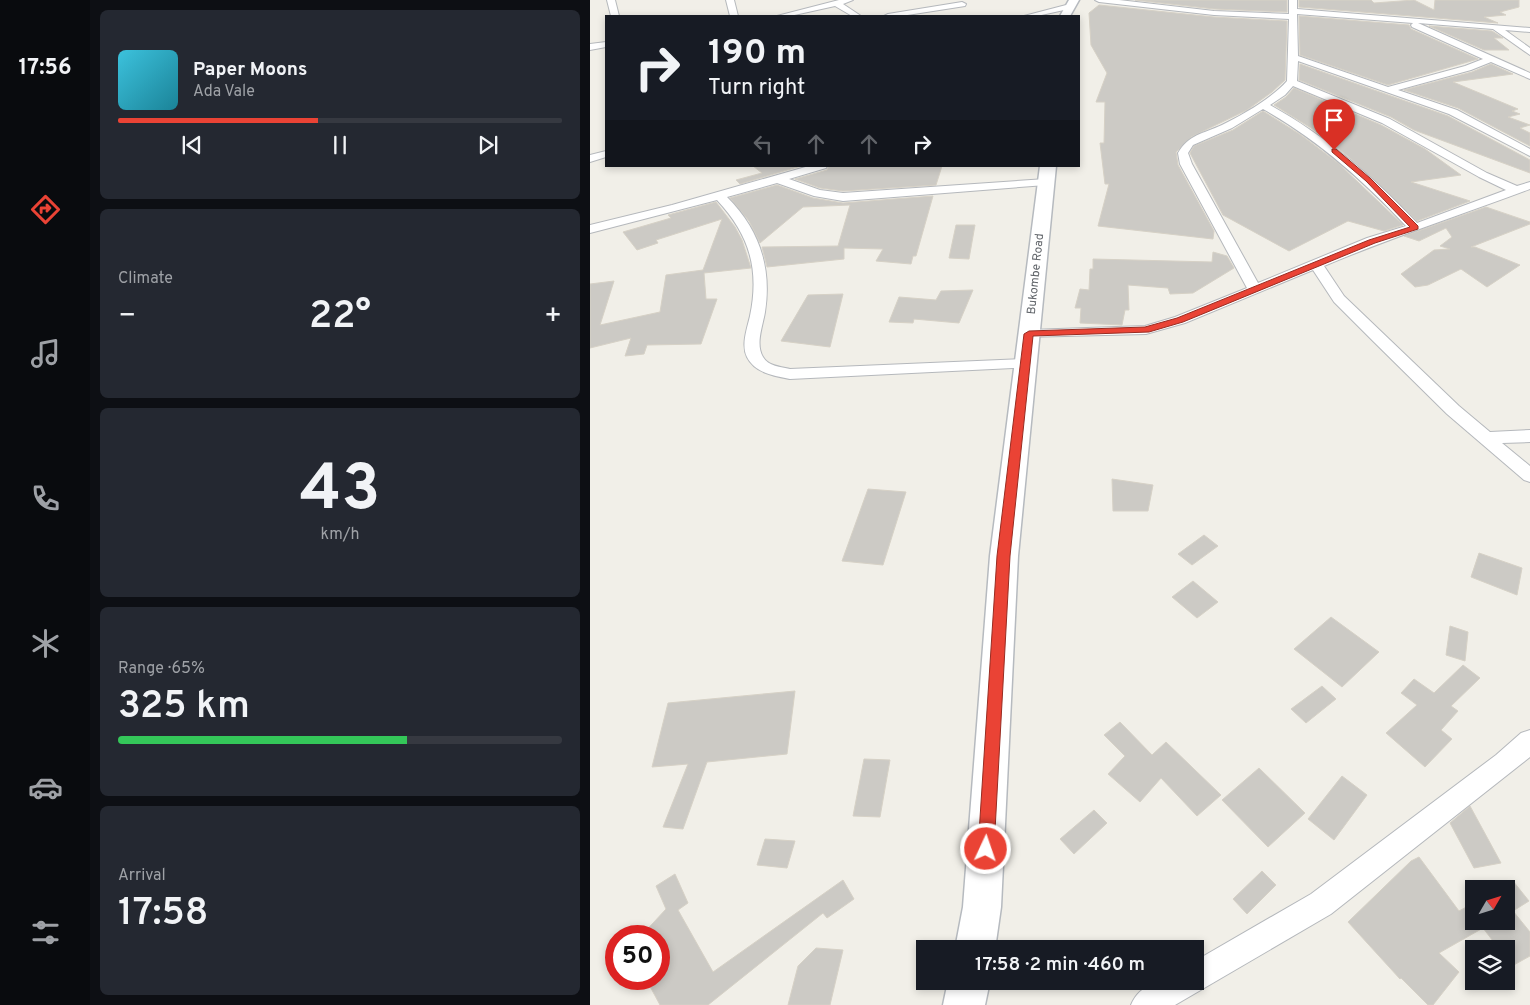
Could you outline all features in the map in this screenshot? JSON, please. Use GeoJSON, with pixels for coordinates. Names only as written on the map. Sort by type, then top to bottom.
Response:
{"type":"FeatureCollection","features":[{"type":"Feature","properties":{"kind":"main road"},"geometry":{"type":"LineString","coordinates":[[1066,15],[1072,3]]}},
{"type":"Feature","properties":{"kind":"main road","name":"Bukombe Road"},"geometry":{"type":"LineString","coordinates":[[976,940],[982,907],[1004,556],[1047,174]]}},
{"type":"Feature","properties":{"kind":"main road"},"geometry":{"type":"LineString","coordinates":[[964,1005],[966,990]]}},
{"type":"Feature","properties":{"kind":"street"},"geometry":{"type":"LineString","coordinates":[[611,0],[615,15]]}},
{"type":"Feature","properties":{"kind":"street"},"geometry":{"type":"LineString","coordinates":[[730,0],[734,15]]}},
{"type":"Feature","properties":{"kind":"street"},"geometry":{"type":"LineString","coordinates":[[785,15],[849,0]]}},
{"type":"Feature","properties":{"kind":"street"},"geometry":{"type":"LineString","coordinates":[[1099,0],[1214,13],[1293,10],[1530,30]]}},
{"type":"Feature","properties":{"kind":"street"},"geometry":{"type":"LineString","coordinates":[[836,3],[855,15]]}},
{"type":"Feature","properties":{"kind":"street"},"geometry":{"type":"LineString","coordinates":[[1031,15],[1072,3]]}},
{"type":"Feature","properties":{"kind":"street"},"geometry":{"type":"LineString","coordinates":[[894,15],[962,4]]}},
{"type":"Feature","properties":{"kind":"street"},"geometry":{"type":"LineString","coordinates":[[1255,290],[1186,164],[1184,153],[1189,143],[1228,126],[1282,93],[1292,82],[1294,57],[1293,10]]}},
{"type":"Feature","properties":{"kind":"street"},"geometry":{"type":"LineString","coordinates":[[1408,20],[1440,37],[1530,76]]}},
{"type":"Feature","properties":{"kind":"street"},"geometry":{"type":"LineString","coordinates":[[1496,28],[1530,52]]}},
{"type":"Feature","properties":{"kind":"street"},"geometry":{"type":"LineString","coordinates":[[590,47],[605,45]]}},
{"type":"Feature","properties":{"kind":"street"},"geometry":{"type":"LineString","coordinates":[[1294,57],[1453,112],[1530,153]]}},
{"type":"Feature","properties":{"kind":"street"},"geometry":{"type":"LineString","coordinates":[[1390,89],[1468,68],[1492,59]]}},
{"type":"Feature","properties":{"kind":"street"},"geometry":{"type":"LineString","coordinates":[[1292,82],[1386,121],[1483,175],[1516,190]]}},
{"type":"Feature","properties":{"kind":"street"},"geometry":{"type":"LineString","coordinates":[[1263,105],[1334,150],[1368,180],[1415,228]]}},
{"type":"Feature","properties":{"kind":"street"},"geometry":{"type":"LineString","coordinates":[[590,159],[605,154]]}},
{"type":"Feature","properties":{"kind":"street"},"geometry":{"type":"LineString","coordinates":[[590,229],[720,195],[813,167]]}},
{"type":"Feature","properties":{"kind":"street"},"geometry":{"type":"LineString","coordinates":[[778,178],[818,193],[843,197],[1047,174]]}},
{"type":"Feature","properties":{"kind":"street"},"geometry":{"type":"LineString","coordinates":[[1029,334],[1146,330],[1180,320],[1372,241],[1415,228],[1530,185]]}},
{"type":"Feature","properties":{"kind":"street"},"geometry":{"type":"LineString","coordinates":[[720,195],[736,212],[752,238],[759,260],[760,301],[752,343],[753,352],[758,361],[767,369],[790,374],[1025,364]]}},
{"type":"Feature","properties":{"kind":"street"},"geometry":{"type":"LineString","coordinates":[[1316,264],[1339,299],[1453,410],[1530,476]]}},
{"type":"Feature","properties":{"kind":"street"},"geometry":{"type":"LineString","coordinates":[[1484,438],[1530,436]]}},
{"type":"Feature","properties":{"kind":"street"},"geometry":{"type":"LineString","coordinates":[[1204,972],[1321,904],[1505,763],[1530,741]]}},
{"type":"Feature","properties":{"kind":"street"},"geometry":{"type":"LineString","coordinates":[[1146,1005],[1172,990]]}},
{"type":"Feature","properties":{"kind":"building"},"geometry":{"type":"Polygon","coordinates":[[[1135,0],[1287,0],[1287,12],[1214,9],[1135,0]]]}},
{"type":"Feature","properties":{"kind":"building"},"geometry":{"type":"Polygon","coordinates":[[[1299,0],[1371,0],[1374,3],[1414,0],[1434,10],[1435,0],[1519,0],[1519,7],[1500,12],[1506,15],[1484,17],[1498,23],[1299,7],[1299,0]]]}},
{"type":"Feature","properties":{"kind":"building"},"geometry":{"type":"Polygon","coordinates":[[[1099,5],[1214,17],[1287,21],[1285,80],[1247,110],[1191,137],[1176,152],[1178,165],[1214,231],[1213,239],[1098,226],[1109,184],[1105,184],[1100,143],[1104,143],[1105,102],[1096,102],[1107,73],[1091,45],[1089,13],[1099,5]]]}},
{"type":"Feature","properties":{"kind":"building"},"geometry":{"type":"Polygon","coordinates":[[[1299,16],[1409,25],[1411,29],[1478,59],[1388,85],[1300,55],[1299,16]]]}},
{"type":"Feature","properties":{"kind":"building"},"geometry":{"type":"Polygon","coordinates":[[[1429,26],[1492,31],[1503,38],[1494,38],[1509,50],[1484,50],[1429,26]]]}},
{"type":"Feature","properties":{"kind":"building"},"geometry":{"type":"Polygon","coordinates":[[[1300,64],[1448,116],[1530,160],[1530,173],[1414,130],[1391,117],[1299,80],[1300,64]]]}},
{"type":"Feature","properties":{"kind":"building"},"geometry":{"type":"Polygon","coordinates":[[[1491,64],[1513,74],[1453,82],[1518,109],[1512,111],[1520,114],[1508,117],[1530,125],[1520,128],[1530,133],[1530,146],[1458,108],[1404,90],[1472,72],[1491,64]]]}},
{"type":"Feature","properties":{"kind":"building"},"geometry":{"type":"Polygon","coordinates":[[[1294,88],[1381,125],[1425,149],[1461,175],[1411,182],[1470,201],[1417,221],[1349,157],[1311,128],[1274,105],[1286,97],[1294,88]]]}},
{"type":"Feature","properties":{"kind":"building"},"geometry":{"type":"Polygon","coordinates":[[[1263,111],[1301,135],[1338,163],[1403,225],[1384,231],[1348,221],[1289,251],[1223,215],[1190,153],[1194,146],[1233,130],[1263,111]]]}},
{"type":"Feature","properties":{"kind":"building"},"geometry":{"type":"Polygon","coordinates":[[[754,167],[798,167],[740,184],[736,180],[762,173],[754,167]]]}},
{"type":"Feature","properties":{"kind":"building"},"geometry":{"type":"Polygon","coordinates":[[[828,167],[942,167],[936,185],[843,191],[820,188],[795,179],[827,170],[828,167]]]}},
{"type":"Feature","properties":{"kind":"building"},"geometry":{"type":"Polygon","coordinates":[[[777,185],[813,198],[843,203],[933,196],[916,256],[913,256],[911,264],[876,261],[883,249],[844,248],[844,259],[767,267],[762,247],[838,246],[850,205],[803,207],[760,243],[749,221],[730,198],[777,185]]]}},
{"type":"Feature","properties":{"kind":"building"},"geometry":{"type":"Polygon","coordinates":[[[716,202],[735,227],[742,240],[751,268],[704,273],[706,299],[717,299],[701,344],[647,345],[644,354],[625,356],[631,338],[590,348],[590,284],[614,281],[600,325],[660,312],[666,275],[703,270],[722,219],[656,240],[658,243],[637,250],[623,232],[671,218],[668,215],[716,202]]]}},
{"type":"Feature","properties":{"kind":"building"},"geometry":{"type":"Polygon","coordinates":[[[1486,207],[1530,222],[1530,224],[1471,247],[1520,265],[1487,287],[1461,269],[1428,285],[1415,287],[1401,274],[1434,250],[1450,249],[1440,246],[1452,237],[1446,228],[1419,241],[1404,236],[1486,207]]]}},
{"type":"Feature","properties":{"kind":"building"},"geometry":{"type":"Polygon","coordinates":[[[956,225],[975,225],[969,259],[949,258],[956,225]]]}},
{"type":"Feature","properties":{"kind":"building"},"geometry":{"type":"Polygon","coordinates":[[[1213,252],[1227,256],[1234,268],[1193,293],[1170,294],[1168,288],[1128,285],[1129,310],[1125,310],[1122,325],[1080,323],[1081,308],[1075,308],[1080,289],[1089,290],[1090,269],[1093,269],[1093,259],[1212,262],[1213,252]]]}},
{"type":"Feature","properties":{"kind":"building"},"geometry":{"type":"Polygon","coordinates":[[[973,290],[959,323],[914,319],[913,323],[889,322],[899,297],[936,300],[941,291],[973,290]]]}},
{"type":"Feature","properties":{"kind":"building"},"geometry":{"type":"Polygon","coordinates":[[[843,294],[830,347],[781,341],[808,295],[843,294]]]}},
{"type":"Feature","properties":{"kind":"building"},"geometry":{"type":"Polygon","coordinates":[[[1112,479],[1153,485],[1148,511],[1113,511],[1112,479]]]}},
{"type":"Feature","properties":{"kind":"building"},"geometry":{"type":"Polygon","coordinates":[[[868,489],[906,492],[883,565],[842,561],[868,489]]]}},
{"type":"Feature","properties":{"kind":"building"},"geometry":{"type":"Polygon","coordinates":[[[1204,535],[1218,546],[1192,565],[1178,554],[1204,535]]]}},
{"type":"Feature","properties":{"kind":"building"},"geometry":{"type":"Polygon","coordinates":[[[1479,553],[1522,568],[1517,595],[1471,577],[1479,553]]]}},
{"type":"Feature","properties":{"kind":"building"},"geometry":{"type":"Polygon","coordinates":[[[1193,581],[1218,602],[1197,618],[1172,597],[1193,581]]]}},
{"type":"Feature","properties":{"kind":"building"},"geometry":{"type":"Polygon","coordinates":[[[1331,617],[1379,652],[1342,687],[1294,649],[1331,617]]]}},
{"type":"Feature","properties":{"kind":"building"},"geometry":{"type":"Polygon","coordinates":[[[1450,626],[1468,632],[1465,661],[1446,655],[1450,626]]]}},
{"type":"Feature","properties":{"kind":"building"},"geometry":{"type":"Polygon","coordinates":[[[1463,665],[1480,678],[1451,706],[1458,711],[1441,730],[1452,739],[1425,767],[1386,733],[1417,705],[1401,693],[1414,679],[1434,693],[1463,665]]]}},
{"type":"Feature","properties":{"kind":"building"},"geometry":{"type":"Polygon","coordinates":[[[1322,686],[1336,699],[1306,723],[1291,709],[1322,686]]]}},
{"type":"Feature","properties":{"kind":"building"},"geometry":{"type":"Polygon","coordinates":[[[795,691],[787,754],[707,762],[683,829],[663,827],[688,764],[652,767],[668,703],[795,691]]]}},
{"type":"Feature","properties":{"kind":"building"},"geometry":{"type":"Polygon","coordinates":[[[1120,722],[1152,755],[1166,742],[1221,795],[1197,816],[1161,778],[1140,802],[1108,774],[1125,756],[1104,735],[1120,722]]]}},
{"type":"Feature","properties":{"kind":"building"},"geometry":{"type":"Polygon","coordinates":[[[864,759],[890,760],[880,817],[853,816],[864,759]]]}},
{"type":"Feature","properties":{"kind":"building"},"geometry":{"type":"Polygon","coordinates":[[[1259,768],[1305,813],[1268,847],[1222,800],[1259,768]]]}},
{"type":"Feature","properties":{"kind":"building"},"geometry":{"type":"Polygon","coordinates":[[[1342,776],[1367,795],[1334,840],[1308,819],[1342,776]]]}},
{"type":"Feature","properties":{"kind":"building"},"geometry":{"type":"Polygon","coordinates":[[[1470,806],[1501,863],[1474,868],[1450,823],[1470,806]]]}},
{"type":"Feature","properties":{"kind":"building"},"geometry":{"type":"Polygon","coordinates":[[[1094,810],[1107,823],[1074,854],[1060,839],[1094,810]]]}},
{"type":"Feature","properties":{"kind":"building"},"geometry":{"type":"Polygon","coordinates":[[[765,839],[795,841],[787,868],[757,865],[765,839]]]}},
{"type":"Feature","properties":{"kind":"building"},"geometry":{"type":"Polygon","coordinates":[[[1419,857],[1459,911],[1465,908],[1465,930],[1479,930],[1439,953],[1459,972],[1433,1005],[1428,1005],[1400,979],[1348,922],[1411,861],[1419,857]]]}},
{"type":"Feature","properties":{"kind":"building"},"geometry":{"type":"Polygon","coordinates":[[[1262,871],[1276,885],[1247,914],[1233,899],[1262,871]]]}},
{"type":"Feature","properties":{"kind":"building"},"geometry":{"type":"Polygon","coordinates":[[[675,874],[688,903],[678,910],[713,972],[843,880],[854,899],[827,918],[823,913],[708,1005],[660,1005],[652,990],[670,990],[670,925],[651,925],[666,909],[656,886],[675,874]]]}},
{"type":"Feature","properties":{"kind":"building"},"geometry":{"type":"Polygon","coordinates":[[[1515,884],[1529,901],[1515,910],[1515,884]]]}},
{"type":"Feature","properties":{"kind":"building"},"geometry":{"type":"Polygon","coordinates":[[[1515,913],[1530,932],[1530,956],[1515,964],[1515,940],[1492,940],[1485,930],[1515,930],[1515,913]]]}},
{"type":"Feature","properties":{"kind":"building"},"geometry":{"type":"Polygon","coordinates":[[[816,948],[843,950],[830,1005],[788,1005],[798,966],[816,948]]]}},
{"type":"Feature","properties":{"kind":"route"},"geometry":{"type":"LineString","coordinates":[[986,849],[1004,556],[1029,334],[1146,330],[1180,320],[1372,241],[1415,228],[1368,180],[1334,150]]}}]}
